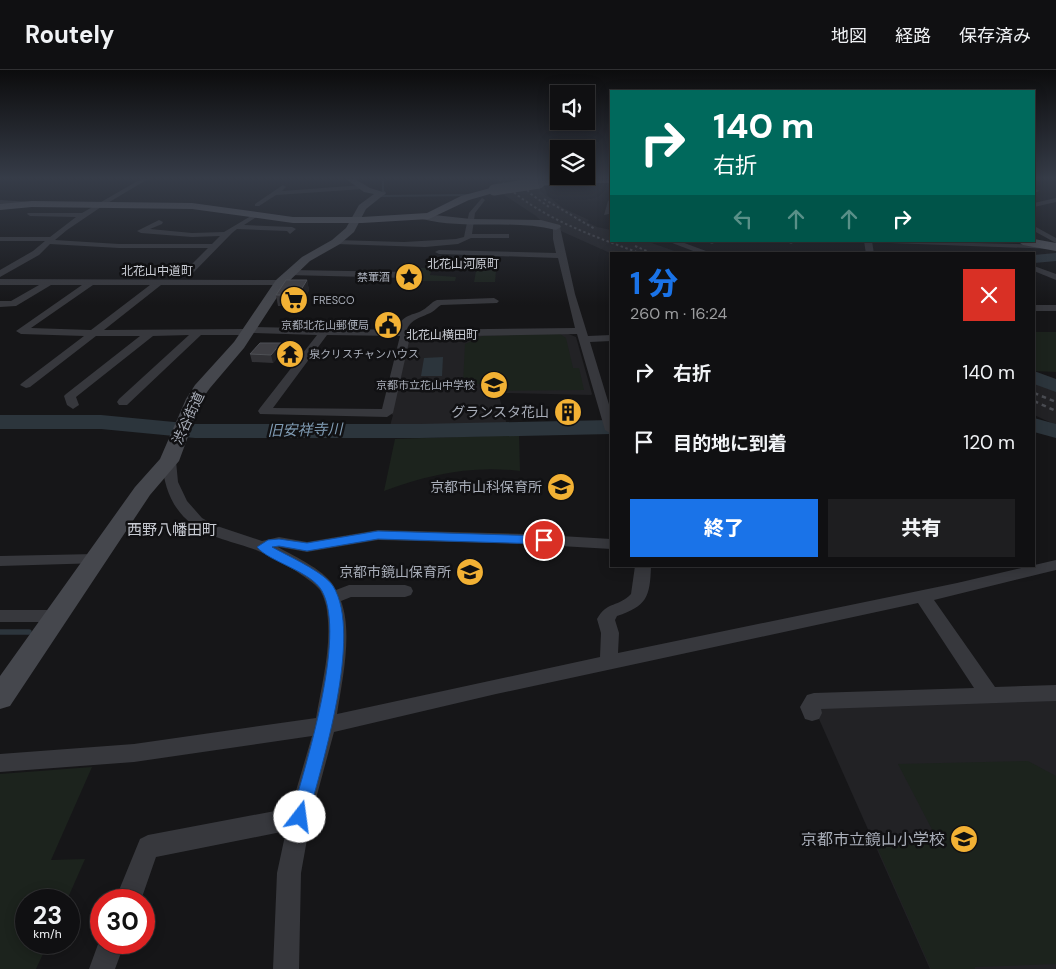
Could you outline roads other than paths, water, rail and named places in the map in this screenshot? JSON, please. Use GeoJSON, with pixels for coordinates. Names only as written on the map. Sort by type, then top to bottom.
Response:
{"type":"FeatureCollection","features":[{"type":"Feature","properties":{"kind":"main road","name":"渋谷街道"},"geometry":{"type":"LineString","coordinates":[[0,698],[142,491],[169,461],[181,428],[194,399],[203,385],[248,331],[280,283],[306,259],[336,242],[350,230],[355,221]]}},
{"type":"Feature","properties":{"kind":"main road"},"geometry":{"type":"LineString","coordinates":[[462,221],[540,223],[556,227]]}},
{"type":"Feature","properties":{"kind":"main road"},"geometry":{"type":"LineString","coordinates":[[1028,242],[1056,247]]}},
{"type":"Feature","properties":{"kind":"street"},"geometry":{"type":"LineString","coordinates":[[0,274],[26,260],[75,221]]}},
{"type":"Feature","properties":{"kind":"street"},"geometry":{"type":"LineString","coordinates":[[188,273],[216,246],[225,234],[243,221]]}},
{"type":"Feature","properties":{"kind":"street"},"geometry":{"type":"LineString","coordinates":[[159,222],[141,231],[192,235],[225,234]]}},
{"type":"Feature","properties":{"kind":"street"},"geometry":{"type":"LineString","coordinates":[[468,236],[471,222]]}},
{"type":"Feature","properties":{"kind":"street"},"geometry":{"type":"LineString","coordinates":[[236,227],[292,229]]}},
{"type":"Feature","properties":{"kind":"street"},"geometry":{"type":"LineString","coordinates":[[556,227],[557,239],[582,335],[610,424]]}},
{"type":"Feature","properties":{"kind":"street"},"geometry":{"type":"LineString","coordinates":[[1035,229],[1056,241]]}},
{"type":"Feature","properties":{"kind":"street"},"geometry":{"type":"LineString","coordinates":[[336,242],[431,244],[459,242],[468,236],[506,236]]}},
{"type":"Feature","properties":{"kind":"street"},"geometry":{"type":"LineString","coordinates":[[0,239],[51,240],[119,246],[216,246]]}},
{"type":"Feature","properties":{"kind":"street"},"geometry":{"type":"LineString","coordinates":[[674,242],[705,252]]}},
{"type":"Feature","properties":{"kind":"street"},"geometry":{"type":"LineString","coordinates":[[917,242],[1056,247]]}},
{"type":"Feature","properties":{"kind":"street"},"geometry":{"type":"LineString","coordinates":[[917,242],[925,252]]}},
{"type":"Feature","properties":{"kind":"street"},"geometry":{"type":"LineString","coordinates":[[388,253],[393,243]]}},
{"type":"Feature","properties":{"kind":"street"},"geometry":{"type":"LineString","coordinates":[[431,244],[430,251],[562,256]]}},
{"type":"Feature","properties":{"kind":"street"},"geometry":{"type":"LineString","coordinates":[[992,245],[998,252]]}},
{"type":"Feature","properties":{"kind":"street"},"geometry":{"type":"LineString","coordinates":[[25,249],[41,249]]}},
{"type":"Feature","properties":{"kind":"street"},"geometry":{"type":"LineString","coordinates":[[1035,269],[1056,268]]}},
{"type":"Feature","properties":{"kind":"street"},"geometry":{"type":"LineString","coordinates":[[1035,269],[1056,277]]}},
{"type":"Feature","properties":{"kind":"street"},"geometry":{"type":"LineString","coordinates":[[291,273],[408,275]]}},
{"type":"Feature","properties":{"kind":"street"},"geometry":{"type":"LineString","coordinates":[[0,282],[280,283]]}},
{"type":"Feature","properties":{"kind":"street"},"geometry":{"type":"LineString","coordinates":[[0,288],[11,282]]}},
{"type":"Feature","properties":{"kind":"street"},"geometry":{"type":"LineString","coordinates":[[0,304],[13,304],[51,282]]}},
{"type":"Feature","properties":{"kind":"street"},"geometry":{"type":"LineString","coordinates":[[92,282],[21,331],[94,333],[325,331],[582,335],[610,338]]}},
{"type":"Feature","properties":{"kind":"street"},"geometry":{"type":"LineString","coordinates":[[26,385],[160,282]]}},
{"type":"Feature","properties":{"kind":"street"},"geometry":{"type":"LineString","coordinates":[[325,331],[264,412],[387,413],[404,323],[413,316],[431,309],[433,305],[440,302],[494,301]]}},
{"type":"Feature","properties":{"kind":"street"},"geometry":{"type":"LineString","coordinates":[[1035,308],[1056,308]]}},
{"type":"Feature","properties":{"kind":"street"},"geometry":{"type":"LineString","coordinates":[[73,405],[70,396],[150,332]]}},
{"type":"Feature","properties":{"kind":"street"},"geometry":{"type":"LineString","coordinates":[[123,402],[198,332]]}},
{"type":"Feature","properties":{"kind":"street"},"geometry":{"type":"LineString","coordinates":[[169,461],[171,482],[180,503],[197,521],[209,528],[263,547],[306,571],[327,587],[336,611],[336,656],[325,725],[300,817],[289,873],[286,969]]}},
{"type":"Feature","properties":{"kind":"street"},"geometry":{"type":"LineString","coordinates":[[263,547],[279,542],[307,547],[378,535],[527,539],[610,544]]}},
{"type":"Feature","properties":{"kind":"street"},"geometry":{"type":"LineString","coordinates":[[0,561],[95,559]]}},
{"type":"Feature","properties":{"kind":"street"},"geometry":{"type":"LineString","coordinates":[[0,763],[134,753],[325,725],[496,686],[923,597],[1056,565]]}},
{"type":"Feature","properties":{"kind":"street"},"geometry":{"type":"LineString","coordinates":[[612,663],[609,656],[610,633],[606,619],[611,612],[628,607],[637,600],[643,586],[643,567]]}},
{"type":"Feature","properties":{"kind":"street"},"geometry":{"type":"LineString","coordinates":[[332,598],[349,591],[405,591]]}},
{"type":"Feature","properties":{"kind":"street"},"geometry":{"type":"LineString","coordinates":[[923,597],[990,695]]}},
{"type":"Feature","properties":{"kind":"street"},"geometry":{"type":"LineString","coordinates":[[0,616],[56,616]]}},
{"type":"Feature","properties":{"kind":"street"},"geometry":{"type":"LineString","coordinates":[[812,713],[810,707],[814,701],[1056,693]]}},
{"type":"Feature","properties":{"kind":"street"},"geometry":{"type":"LineString","coordinates":[[132,889],[148,847],[300,817]]}},
{"type":"Feature","properties":{"kind":"street"},"geometry":{"type":"LineString","coordinates":[[102,969],[108,954]]}},
{"type":"Feature","properties":{"kind":"waterway"},"geometry":{"type":"LineString","coordinates":[[1035,259],[1056,257]]}},
{"type":"Feature","properties":{"kind":"waterway"},"geometry":{"type":"LineString","coordinates":[[1035,377],[1056,386]]}},
{"type":"Feature","properties":{"kind":"waterway","name":"旧安祥寺川"},"geometry":{"type":"LineString","coordinates":[[0,422],[101,422],[195,431],[420,431],[610,427]]}},
{"type":"Feature","properties":{"kind":"waterway","name":"旧安祥寺川"},"geometry":{"type":"LineString","coordinates":[[1035,425],[1056,431]]}},
{"type":"Feature","properties":{"kind":"waterway"},"geometry":{"type":"LineString","coordinates":[[0,632],[29,632]]}},
{"type":"Feature","properties":{"kind":"railway"},"geometry":{"type":"LineString","coordinates":[[560,221],[610,242]]}},
{"type":"Feature","properties":{"kind":"railway"},"geometry":{"type":"LineString","coordinates":[[581,221],[595,229]]}},
{"type":"Feature","properties":{"kind":"railway"},"geometry":{"type":"LineString","coordinates":[[611,242],[637,252]]}},
{"type":"Feature","properties":{"kind":"railway"},"geometry":{"type":"LineString","coordinates":[[635,246],[649,252]]}},
{"type":"Feature","properties":{"kind":"railway"},"geometry":{"type":"LineString","coordinates":[[1035,393],[1056,402]]}},
{"type":"Feature","properties":{"kind":"railway"},"geometry":{"type":"LineString","coordinates":[[1035,401],[1056,411]]}},
{"type":"Feature","properties":{"kind":"place","name":"禁葷酒"},"geometry":{"type":"Point","coordinates":[409,277]}},
{"type":"Feature","properties":{"kind":"place","name":"FRESCO"},"geometry":{"type":"Point","coordinates":[294,300]}},
{"type":"Feature","properties":{"kind":"place","name":"京都北花山郵便局"},"geometry":{"type":"Point","coordinates":[388,325]}},
{"type":"Feature","properties":{"kind":"place","name":"泉クリスチャンハウス"},"geometry":{"type":"Point","coordinates":[290,354]}},
{"type":"Feature","properties":{"kind":"place","name":"京都市立花山中学校"},"geometry":{"type":"Point","coordinates":[494,385]}},
{"type":"Feature","properties":{"kind":"place","name":"グランスタ花山"},"geometry":{"type":"Point","coordinates":[568,412]}},
{"type":"Feature","properties":{"kind":"place","name":"京都市山科保育所"},"geometry":{"type":"Point","coordinates":[561,487]}},
{"type":"Feature","properties":{"kind":"place","name":"京都市鏡山保育所"},"geometry":{"type":"Point","coordinates":[470,572]}},
{"type":"Feature","properties":{"kind":"place","name":"京都市立鏡山小学校"},"geometry":{"type":"Point","coordinates":[964,839]}},
{"type":"Feature","properties":{"kind":"district","name":"北花山河原町"},"geometry":{"type":"Point","coordinates":[463,264]}},
{"type":"Feature","properties":{"kind":"district","name":"北花山中道町"},"geometry":{"type":"Point","coordinates":[157,271]}},
{"type":"Feature","properties":{"kind":"district","name":"北花山横田町"},"geometry":{"type":"Point","coordinates":[442,335]}},
{"type":"Feature","properties":{"kind":"district","name":"西野八幡田町"},"geometry":{"type":"Point","coordinates":[172,530]}}]}
